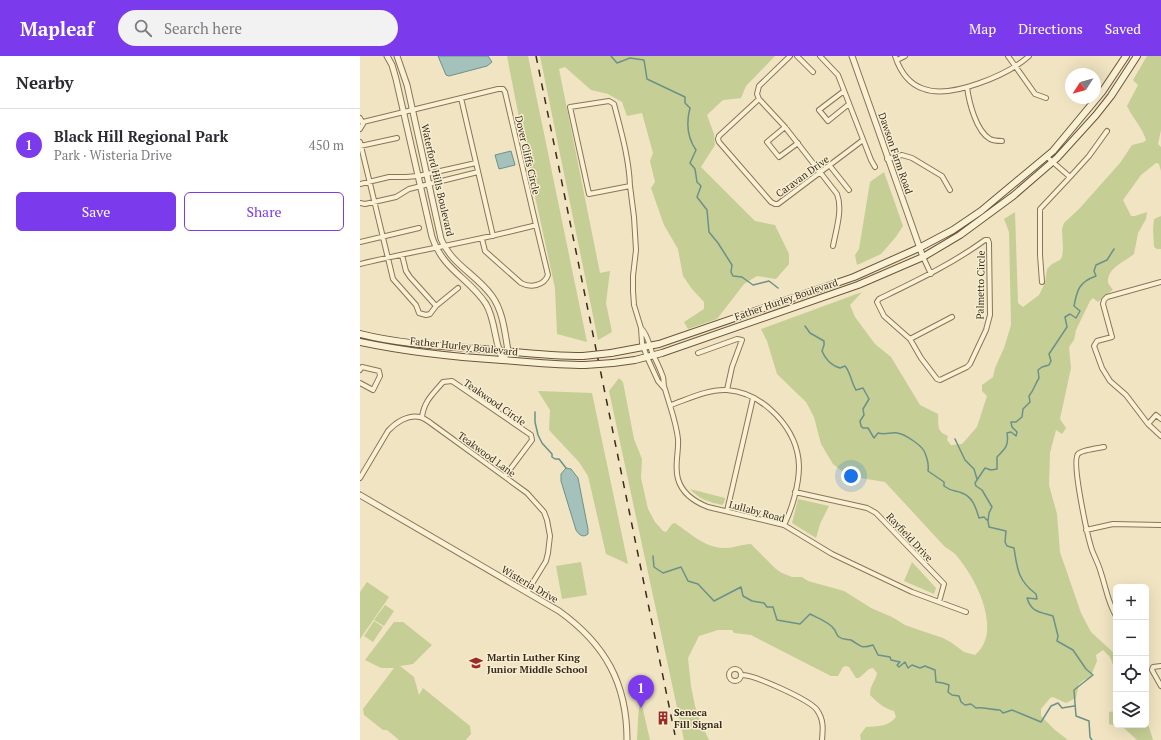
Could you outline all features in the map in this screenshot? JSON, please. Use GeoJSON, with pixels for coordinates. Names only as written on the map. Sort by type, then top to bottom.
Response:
{"type":"FeatureCollection","features":[{"type":"Feature","properties":{"kind":"main road","name":"Father Hurley Boulevard"},"geometry":{"type":"LineString","coordinates":[[360,334],[433,345],[498,351],[583,356],[610,354],[647,347],[854,277],[919,248],[953,230],[981,211],[1047,157],[1063,141],[1102,92],[1126,56]]}},
{"type":"Feature","properties":{"kind":"main road","name":"Father Hurley Boulevard"},"geometry":{"type":"LineString","coordinates":[[360,342],[432,355],[568,365],[612,363],[650,356],[686,346],[858,285],[923,257],[980,222],[1013,196],[1054,162],[1106,103],[1126,75],[1137,56]]}},
{"type":"Feature","properties":{"kind":"street","name":"Waterford Hills Boulevard"},"geometry":{"type":"LineString","coordinates":[[387,56],[392,65],[396,79],[420,186],[436,248],[445,262],[478,293],[487,306],[493,322],[498,351],[502,360]]}},
{"type":"Feature","properties":{"kind":"street","name":"Waterford Hills Boulevard"},"geometry":{"type":"LineString","coordinates":[[397,56],[407,85],[444,246],[456,262],[482,285],[498,305],[508,351]]}},
{"type":"Feature","properties":{"kind":"street"},"geometry":{"type":"LineString","coordinates":[[790,56],[759,86],[757,94],[759,99],[785,127],[837,194],[839,203],[833,246]]}},
{"type":"Feature","properties":{"kind":"street"},"geometry":{"type":"LineString","coordinates":[[798,56],[813,72]]}},
{"type":"Feature","properties":{"kind":"street"},"geometry":{"type":"LineString","coordinates":[[820,56],[838,75],[875,167]]}},
{"type":"Feature","properties":{"kind":"street","name":"Dawson Farm Road"},"geometry":{"type":"LineString","coordinates":[[852,56],[887,159],[923,257]]}},
{"type":"Feature","properties":{"kind":"street"},"geometry":{"type":"LineString","coordinates":[[905,56],[896,58],[900,69],[906,78],[923,89],[940,92],[967,87],[994,78],[1015,67],[1029,56]]}},
{"type":"Feature","properties":{"kind":"street"},"geometry":{"type":"LineString","coordinates":[[1008,56],[1035,94],[1046,98]]}},
{"type":"Feature","properties":{"kind":"street"},"geometry":{"type":"LineString","coordinates":[[967,87],[973,113],[983,132],[994,141],[1002,141]]}},
{"type":"Feature","properties":{"kind":"street","name":"Dover Cliffs Circle"},"geometry":{"type":"LineString","coordinates":[[361,120],[503,89],[506,92],[536,226]]}},
{"type":"Feature","properties":{"kind":"street"},"geometry":{"type":"LineString","coordinates":[[844,91],[819,110],[828,121],[850,104]]}},
{"type":"Feature","properties":{"kind":"street"},"geometry":{"type":"LineString","coordinates":[[461,98],[493,236]]}},
{"type":"Feature","properties":{"kind":"street","name":"Caravan Drive"},"geometry":{"type":"LineString","coordinates":[[759,99],[719,136],[718,139],[774,204],[778,204],[863,140]]}},
{"type":"Feature","properties":{"kind":"street"},"geometry":{"type":"LineString","coordinates":[[630,186],[589,194],[570,107],[606,101],[613,103],[626,149],[634,217],[636,250],[633,291],[634,305],[641,328],[646,333],[647,347],[650,356]]}},
{"type":"Feature","properties":{"kind":"street"},"geometry":{"type":"LineString","coordinates":[[360,129],[362,126],[361,120]]}},
{"type":"Feature","properties":{"kind":"street"},"geometry":{"type":"LineString","coordinates":[[785,127],[767,142],[779,157],[798,143]]}},
{"type":"Feature","properties":{"kind":"street"},"geometry":{"type":"LineString","coordinates":[[1042,282],[1040,255],[1040,209],[1090,156],[1107,131]]}},
{"type":"Feature","properties":{"kind":"street"},"geometry":{"type":"LineString","coordinates":[[397,138],[360,145],[393,279],[416,305],[418,313],[426,315],[430,314],[436,306],[458,288]]}},
{"type":"Feature","properties":{"kind":"street"},"geometry":{"type":"LineString","coordinates":[[887,159],[902,155],[912,158],[942,176],[950,190]]}},
{"type":"Feature","properties":{"kind":"street"},"geometry":{"type":"LineString","coordinates":[[1047,157],[1070,177]]}},
{"type":"Feature","properties":{"kind":"street"},"geometry":{"type":"LineString","coordinates":[[360,184],[389,177],[406,178],[418,176],[476,163]]}},
{"type":"Feature","properties":{"kind":"street"},"geometry":{"type":"LineString","coordinates":[[830,166],[849,190]]}},
{"type":"Feature","properties":{"kind":"street"},"geometry":{"type":"LineString","coordinates":[[360,204],[396,197],[409,189],[478,172]]}},
{"type":"Feature","properties":{"kind":"street"},"geometry":{"type":"LineString","coordinates":[[360,264],[402,254],[482,239],[536,226],[548,275],[546,281],[541,284],[526,286],[521,283],[485,251],[482,239]]}},
{"type":"Feature","properties":{"kind":"street"},"geometry":{"type":"LineString","coordinates":[[360,242],[419,228]]}},
{"type":"Feature","properties":{"kind":"street","name":"Palmetto Circle"},"geometry":{"type":"LineString","coordinates":[[985,240],[988,240],[990,315],[986,330],[970,364],[967,367],[940,380],[937,379],[910,339],[884,316],[877,302],[879,299],[931,274],[985,240]]}},
{"type":"Feature","properties":{"kind":"street"},"geometry":{"type":"LineString","coordinates":[[402,254],[406,271],[436,306]]}},
{"type":"Feature","properties":{"kind":"street"},"geometry":{"type":"LineString","coordinates":[[923,257],[931,274]]}},
{"type":"Feature","properties":{"kind":"street"},"geometry":{"type":"LineString","coordinates":[[1161,282],[1107,297],[1103,304],[1112,337],[1097,341],[1094,346],[1107,377],[1132,402],[1148,424],[1161,436]]}},
{"type":"Feature","properties":{"kind":"street"},"geometry":{"type":"LineString","coordinates":[[910,339],[952,317]]}},
{"type":"Feature","properties":{"kind":"street"},"geometry":{"type":"LineString","coordinates":[[698,353],[737,339],[742,340],[732,367],[727,390]]}},
{"type":"Feature","properties":{"kind":"street"},"geometry":{"type":"LineString","coordinates":[[647,347],[650,356]]}},
{"type":"Feature","properties":{"kind":"street"},"geometry":{"type":"LineString","coordinates":[[502,360],[508,351]]}},
{"type":"Feature","properties":{"kind":"street","name":"Lullaby Road"},"geometry":{"type":"LineString","coordinates":[[650,356],[658,381],[664,388]]}},
{"type":"Feature","properties":{"kind":"street","name":"Lullaby Road"},"geometry":{"type":"LineString","coordinates":[[650,356],[657,360],[663,379],[664,388],[676,423],[678,442],[676,467],[678,479],[683,489],[692,499],[699,504],[708,507],[784,525],[832,554],[912,592],[966,612]]}},
{"type":"Feature","properties":{"kind":"street"},"geometry":{"type":"LineString","coordinates":[[360,370],[362,367],[379,371],[380,376],[373,390],[360,383]]}},
{"type":"Feature","properties":{"kind":"street","name":"Teakwood Circle"},"geometry":{"type":"LineString","coordinates":[[422,417],[424,406],[433,394],[443,382],[452,381],[531,436],[532,440],[505,476]]}},
{"type":"Feature","properties":{"kind":"street"},"geometry":{"type":"LineString","coordinates":[[671,405],[711,392],[727,390],[753,398],[767,406],[778,416],[788,429],[793,441],[799,466],[795,492],[789,515],[784,525]]}},
{"type":"Feature","properties":{"kind":"street"},"geometry":{"type":"LineString","coordinates":[[727,511],[753,398]]}},
{"type":"Feature","properties":{"kind":"street"},"geometry":{"type":"LineString","coordinates":[[1148,424],[1156,414],[1161,418]]}},
{"type":"Feature","properties":{"kind":"street"},"geometry":{"type":"LineString","coordinates":[[360,478],[393,426],[403,420],[422,417]]}},
{"type":"Feature","properties":{"kind":"street","name":"Teakwood Lane"},"geometry":{"type":"LineString","coordinates":[[422,417],[527,493],[544,512],[550,536],[548,553],[546,561],[527,592]]}},
{"type":"Feature","properties":{"kind":"street"},"geometry":{"type":"LineString","coordinates":[[1104,447],[1081,452],[1076,458],[1086,530],[1113,609]]}},
{"type":"Feature","properties":{"kind":"street","name":"Rayfield Drive"},"geometry":{"type":"LineString","coordinates":[[795,492],[867,508],[876,513],[944,584],[939,602]]}},
{"type":"Feature","properties":{"kind":"street","name":"Wisteria Drive"},"geometry":{"type":"LineString","coordinates":[[360,495],[559,611],[575,623],[600,649],[612,669],[620,688],[626,710],[627,740]]}},
{"type":"Feature","properties":{"kind":"street"},"geometry":{"type":"LineString","coordinates":[[1086,530],[1113,524],[1161,525]]}},
{"type":"Feature","properties":{"kind":"street"},"geometry":{"type":"LineString","coordinates":[[1161,666],[1153,667],[1152,670],[1161,686]]}},
{"type":"Feature","properties":{"kind":"street"},"geometry":{"type":"LineString","coordinates":[[741,675],[748,675],[758,679],[806,700],[814,706],[820,714],[824,725],[822,740]]}},
{"type":"Feature","properties":{"kind":"green space"},"geometry":{"type":"Polygon","coordinates":[[[507,56],[528,56],[587,342],[557,334],[555,288],[528,164],[507,56]]]}},
{"type":"Feature","properties":{"kind":"green space"},"geometry":{"type":"Polygon","coordinates":[[[540,56],[775,56],[746,86],[741,98],[723,100],[707,115],[714,134],[715,145],[701,167],[755,221],[775,225],[789,254],[789,264],[776,279],[757,276],[744,284],[717,319],[688,329],[684,322],[704,309],[704,302],[683,276],[678,249],[664,225],[651,188],[655,182],[650,161],[653,153],[642,113],[627,116],[622,102],[608,94],[591,90],[565,67],[559,69],[600,273],[610,271],[606,303],[612,332],[598,340],[540,56]]]}},
{"type":"Feature","properties":{"kind":"green space"},"geometry":{"type":"Polygon","coordinates":[[[1147,56],[1161,56],[1161,130],[1158,144],[1161,147],[1161,171],[1159,164],[1156,163],[1141,175],[1123,200],[1131,216],[1147,212],[1146,219],[1138,233],[1134,254],[1113,269],[1108,277],[1108,283],[1113,290],[1098,302],[1093,298],[1090,301],[1076,330],[1074,340],[1069,347],[1071,368],[1060,419],[1066,428],[1062,434],[1056,430],[1050,453],[1049,485],[1057,514],[1060,552],[1081,613],[1091,632],[1113,652],[1113,665],[1110,657],[1103,650],[1096,655],[1097,661],[1090,678],[1079,684],[1076,698],[1066,703],[1053,697],[1050,698],[1041,709],[1041,716],[1068,740],[861,740],[860,735],[866,727],[890,723],[896,717],[894,711],[883,706],[870,695],[877,673],[873,668],[869,669],[859,678],[856,678],[849,667],[846,666],[843,667],[838,676],[831,676],[751,635],[734,633],[732,630],[718,630],[699,636],[688,658],[695,706],[709,740],[684,740],[609,391],[619,378],[623,382],[634,439],[642,459],[641,478],[648,509],[655,522],[663,531],[666,532],[672,524],[675,523],[699,540],[719,548],[751,544],[782,573],[792,577],[802,577],[808,581],[844,591],[871,608],[892,617],[905,625],[943,638],[964,652],[975,655],[983,645],[987,632],[987,618],[978,589],[971,576],[955,554],[945,547],[885,482],[848,476],[833,464],[821,444],[814,417],[806,402],[777,374],[767,341],[761,329],[862,292],[850,305],[855,317],[875,344],[891,357],[920,405],[938,414],[938,425],[940,430],[948,436],[947,440],[951,445],[962,444],[977,427],[987,396],[982,391],[982,385],[993,377],[1011,325],[1009,232],[1004,219],[1015,212],[1018,303],[1023,307],[1039,295],[1045,283],[1047,269],[1062,257],[1062,229],[1064,223],[1079,209],[1120,163],[1132,145],[1144,142],[1146,140],[1127,106],[1138,85],[1133,80],[1147,56]]]}},
{"type":"Feature","properties":{"kind":"green space"},"geometry":{"type":"Polygon","coordinates":[[[884,172],[903,226],[881,254],[857,265],[855,255],[859,249],[870,182],[884,172]]]}},
{"type":"Feature","properties":{"kind":"green space"},"geometry":{"type":"Polygon","coordinates":[[[1161,216],[1161,249],[1157,249],[1154,247],[1154,219],[1161,216]]]}},
{"type":"Feature","properties":{"kind":"green space"},"geometry":{"type":"Polygon","coordinates":[[[538,391],[592,393],[628,564],[606,554],[588,476],[579,462],[549,430],[550,410],[538,391]]]}},
{"type":"Feature","properties":{"kind":"green space"},"geometry":{"type":"Polygon","coordinates":[[[690,489],[725,498],[724,503],[722,505],[704,500],[690,489]]]}},
{"type":"Feature","properties":{"kind":"green space"},"geometry":{"type":"Polygon","coordinates":[[[798,499],[829,506],[820,524],[816,538],[792,523],[798,499]]]}},
{"type":"Feature","properties":{"kind":"green space"},"geometry":{"type":"Polygon","coordinates":[[[581,562],[587,595],[562,599],[556,566],[581,562]]]}},
{"type":"Feature","properties":{"kind":"green space"},"geometry":{"type":"Polygon","coordinates":[[[912,562],[936,588],[934,594],[904,581],[912,562]]]}},
{"type":"Feature","properties":{"kind":"green space"},"geometry":{"type":"Polygon","coordinates":[[[367,582],[389,597],[360,639],[360,592],[367,582]]]}},
{"type":"Feature","properties":{"kind":"green space"},"geometry":{"type":"Polygon","coordinates":[[[385,605],[394,611],[384,626],[374,620],[385,605]]]}},
{"type":"Feature","properties":{"kind":"green space"},"geometry":{"type":"Polygon","coordinates":[[[374,621],[383,627],[373,642],[364,636],[374,621]]]}},
{"type":"Feature","properties":{"kind":"green space"},"geometry":{"type":"Polygon","coordinates":[[[394,622],[403,622],[432,645],[413,664],[400,666],[414,677],[419,695],[423,688],[470,726],[471,734],[466,740],[399,740],[364,715],[363,709],[394,668],[381,668],[365,660],[394,622]]]}},
{"type":"Feature","properties":{"kind":"green space"},"geometry":{"type":"Polygon","coordinates":[[[640,697],[650,740],[637,740],[640,697]]]}},
{"type":"Feature","properties":{"kind":"green space"},"geometry":{"type":"Polygon","coordinates":[[[1113,711],[1113,725],[1109,724],[1109,712],[1113,711]]]}},
{"type":"Feature","properties":{"kind":"green space"},"geometry":{"type":"Polygon","coordinates":[[[1149,727],[1153,740],[1137,740],[1124,728],[1149,727]]]}},
{"type":"Feature","properties":{"kind":"water"},"geometry":{"type":"Polygon","coordinates":[[[438,56],[488,56],[492,62],[487,66],[449,76],[446,75],[438,56]]]}},
{"type":"Feature","properties":{"kind":"water"},"geometry":{"type":"Polygon","coordinates":[[[511,151],[515,165],[499,169],[495,155],[511,151]]]}},
{"type":"Feature","properties":{"kind":"water"},"geometry":{"type":"Polygon","coordinates":[[[566,468],[571,469],[578,478],[588,529],[588,534],[584,536],[580,535],[576,530],[561,481],[561,474],[566,468]]]}},
{"type":"Feature","properties":{"kind":"waterway"},"geometry":{"type":"LineString","coordinates":[[611,56],[617,63],[630,58],[644,60],[647,79],[685,97],[685,103],[690,108],[688,119],[689,135],[696,150],[690,163],[695,169],[697,182],[701,186],[697,197],[707,210],[709,232],[732,265],[731,272],[733,276],[742,277],[753,285],[769,281],[778,288]]}},
{"type":"Feature","properties":{"kind":"waterway"},"geometry":{"type":"LineString","coordinates":[[988,521],[989,513],[992,507],[982,490],[976,486],[975,483],[985,468],[991,470],[997,469],[997,457],[1006,446],[1008,441],[1007,433],[1011,432],[1016,436],[1017,432],[1012,427],[1011,422],[1016,422],[1022,417],[1023,409],[1030,402],[1029,396],[1039,378],[1038,370],[1049,365],[1051,361],[1049,354],[1067,327],[1065,317],[1070,314],[1076,318],[1080,311],[1074,306],[1076,295],[1080,287],[1090,278],[1096,276],[1094,271],[1096,265],[1107,260],[1114,249]]}},
{"type":"Feature","properties":{"kind":"waterway"},"geometry":{"type":"LineString","coordinates":[[805,326],[810,333],[824,341],[822,351],[829,362],[840,368],[845,366],[856,390],[863,388],[869,399],[863,409],[864,415],[860,421],[861,426],[863,428],[868,428],[874,438],[878,433],[895,433],[913,441],[924,450],[928,462],[928,471],[944,482],[944,486],[947,488],[969,497],[979,518],[984,517],[988,521],[989,527],[1006,531],[1005,542],[1007,546],[1014,548],[1019,574],[1025,584],[1036,594],[1037,599],[1027,598],[1029,603],[1037,611],[1053,616],[1058,636],[1057,641],[1073,650],[1086,669],[1093,675],[1074,690],[1076,716],[1089,721],[1090,737],[1092,740]]}},
{"type":"Feature","properties":{"kind":"waterway"},"geometry":{"type":"LineString","coordinates":[[535,412],[535,422],[538,435],[542,443],[552,454],[552,457],[559,459],[566,468]]}},
{"type":"Feature","properties":{"kind":"waterway"},"geometry":{"type":"LineString","coordinates":[[955,439],[965,460],[974,469],[977,479]]}},
{"type":"Feature","properties":{"kind":"waterway"},"geometry":{"type":"LineString","coordinates":[[653,556],[654,567],[663,573],[681,567],[688,581],[698,584],[714,601],[741,587],[743,596],[752,601],[764,603],[767,607],[773,607],[777,620],[800,624],[810,614],[829,624],[840,638],[851,640],[863,647],[873,645],[878,655],[890,657],[891,660],[900,662],[897,665],[899,667],[905,662],[908,668],[912,665],[920,668],[925,666],[935,670],[936,682],[949,685],[948,692],[952,695],[959,696],[961,702],[965,705],[971,704],[976,708],[1000,710],[1003,713],[1012,710],[1041,722],[1051,706],[1058,703],[1062,708],[1074,706]]}},
{"type":"Feature","properties":{"kind":"railway"},"geometry":{"type":"LineString","coordinates":[[536,56],[676,740]]}},
{"type":"Feature","properties":{"kind":"place","name":"Martin Luther King Junior Middle School"},"geometry":{"type":"Point","coordinates":[476,663]}},
{"type":"Feature","properties":{"kind":"place","name":"Black Hill Regional Park"},"geometry":{"type":"Point","coordinates":[641,708]}},
{"type":"Feature","properties":{"kind":"place","name":"Seneca Fill Signal"},"geometry":{"type":"Point","coordinates":[663,718]}}]}
